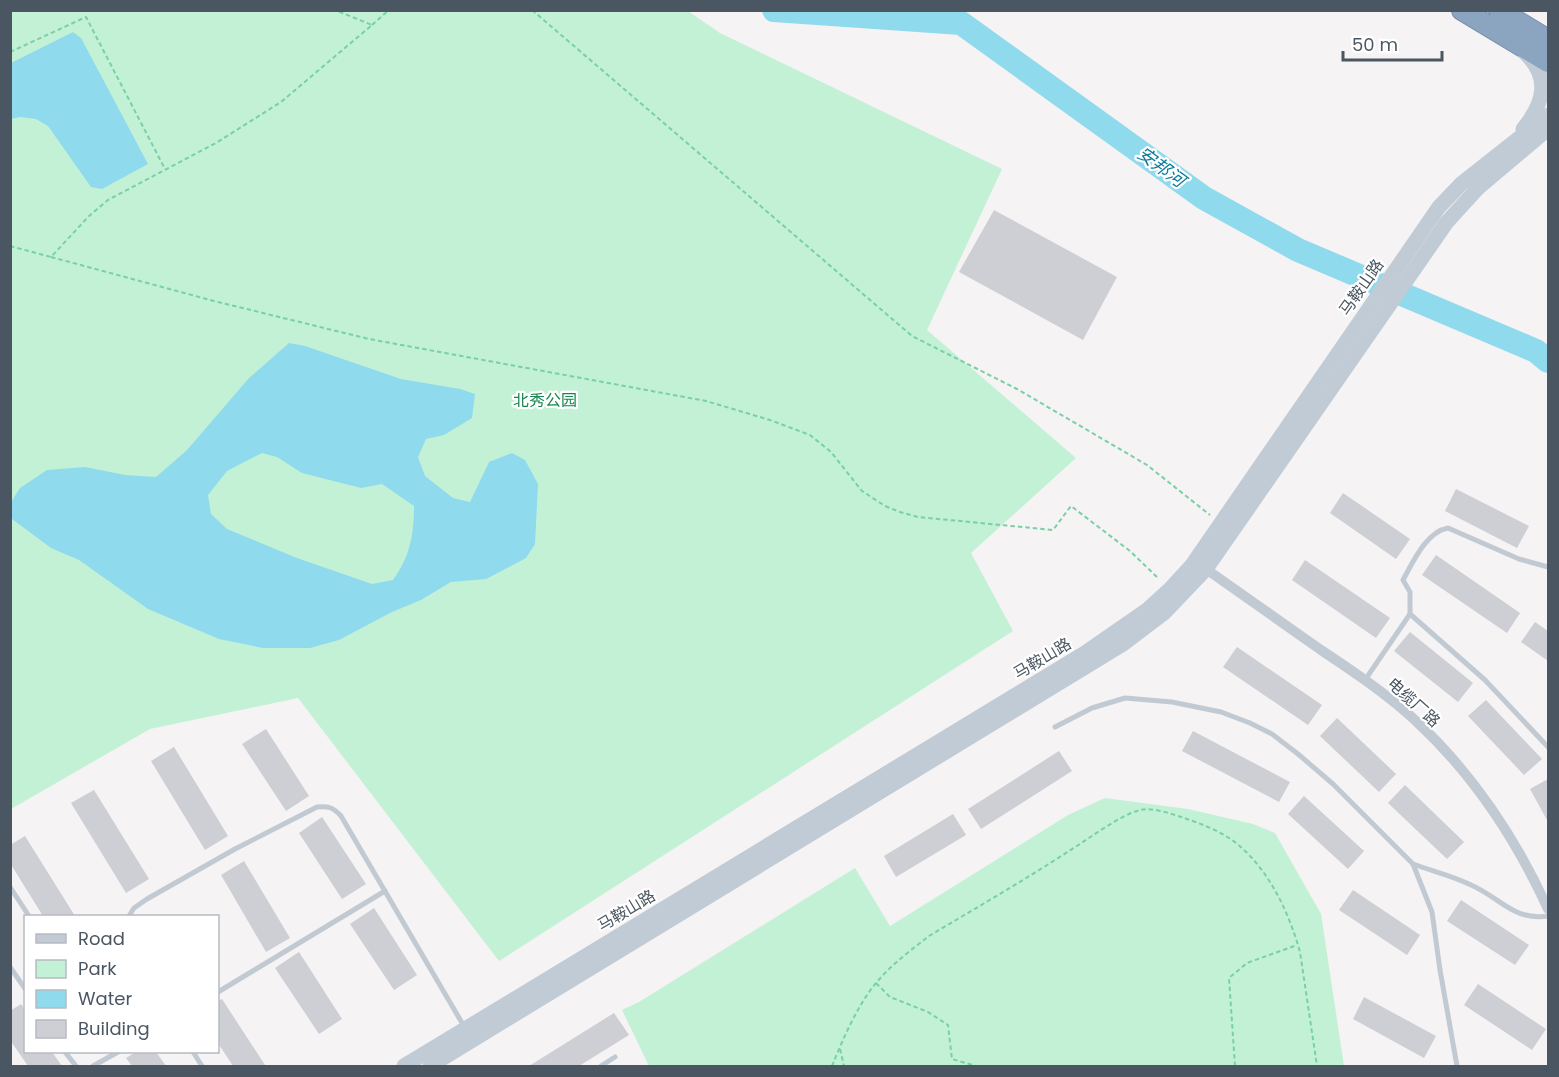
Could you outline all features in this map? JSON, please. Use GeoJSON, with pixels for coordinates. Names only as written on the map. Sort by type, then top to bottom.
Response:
{"type":"FeatureCollection","features":[{"type":"Feature","properties":{"kind":"highway"},"geometry":{"type":"LineString","coordinates":[[1462,10],[1548,62]]}},
{"type":"Feature","properties":{"kind":"highway"},"geometry":{"type":"LineString","coordinates":[[1499,10],[1548,40]]}},
{"type":"Feature","properties":{"kind":"main road"},"geometry":{"type":"LineString","coordinates":[[1511,152],[1538,107],[1542,96],[1541,75],[1538,68],[1513,40]]}},
{"type":"Feature","properties":{"kind":"main road","name":"马鞍山路"},"geometry":{"type":"LineString","coordinates":[[430,1066],[1123,644],[1164,613],[1206,569],[1321,390],[1414,255],[1548,115]]}},
{"type":"Feature","properties":{"kind":"main road","name":"马鞍山路"},"geometry":{"type":"LineString","coordinates":[[1511,152],[1548,129]]}},
{"type":"Feature","properties":{"kind":"main road"},"geometry":{"type":"LineString","coordinates":[[1511,152],[1548,141]]}},
{"type":"Feature","properties":{"kind":"main road","name":"马鞍山路"},"geometry":{"type":"LineString","coordinates":[[404,1066],[1085,653],[1147,610],[1192,564],[1321,390]]}},
{"type":"Feature","properties":{"kind":"street","name":"电缆厂路"},"geometry":{"type":"LineString","coordinates":[[1206,569],[1365,680],[1416,722],[1464,772],[1501,823],[1533,876],[1548,909]]}},
{"type":"Feature","properties":{"kind":"lane"},"geometry":{"type":"LineString","coordinates":[[1365,680],[1410,614],[1410,592],[1403,580],[1416,556],[1440,530],[1448,528],[1520,559],[1548,567]]}},
{"type":"Feature","properties":{"kind":"lane"},"geometry":{"type":"LineString","coordinates":[[1410,614],[1485,680],[1548,747]]}},
{"type":"Feature","properties":{"kind":"lane"},"geometry":{"type":"LineString","coordinates":[[1055,727],[1092,708],[1125,698],[1172,702],[1221,712],[1250,723],[1272,734],[1324,776],[1413,864],[1432,912],[1457,1066]]}},
{"type":"Feature","properties":{"kind":"lane"},"geometry":{"type":"LineString","coordinates":[[130,915],[134,908],[147,899],[235,849],[317,807],[327,806],[335,809],[341,816],[466,1029]]}},
{"type":"Feature","properties":{"kind":"lane"},"geometry":{"type":"LineString","coordinates":[[1413,864],[1471,885],[1494,897],[1517,914],[1548,916]]}},
{"type":"Feature","properties":{"kind":"lane"},"geometry":{"type":"LineString","coordinates":[[10,887],[28,915]]}},
{"type":"Feature","properties":{"kind":"lane"},"geometry":{"type":"LineString","coordinates":[[219,991],[385,891]]}},
{"type":"Feature","properties":{"kind":"lane"},"geometry":{"type":"LineString","coordinates":[[10,967],[24,987]]}},
{"type":"Feature","properties":{"kind":"lane"},"geometry":{"type":"LineString","coordinates":[[66,1053],[76,1066]]}},
{"type":"Feature","properties":{"kind":"lane"},"geometry":{"type":"LineString","coordinates":[[93,1066],[114,1053]]}},
{"type":"Feature","properties":{"kind":"lane"},"geometry":{"type":"LineString","coordinates":[[194,1053],[202,1066]]}},
{"type":"Feature","properties":{"kind":"lane"},"geometry":{"type":"LineString","coordinates":[[601,1066],[615,1057]]}},
{"type":"Feature","properties":{"kind":"path"},"geometry":{"type":"LineString","coordinates":[[335,10],[372,26]]}},
{"type":"Feature","properties":{"kind":"path"},"geometry":{"type":"LineString","coordinates":[[51,257],[89,216],[108,200],[216,143],[281,102],[390,10]]}},
{"type":"Feature","properties":{"kind":"path"},"geometry":{"type":"LineString","coordinates":[[532,10],[912,336],[1017,389],[1148,465],[1221,523]]}},
{"type":"Feature","properties":{"kind":"path"},"geometry":{"type":"LineString","coordinates":[[10,52],[87,16],[166,170]]}},
{"type":"Feature","properties":{"kind":"path"},"geometry":{"type":"LineString","coordinates":[[10,246],[290,321],[378,341],[689,397],[770,420],[794,428],[821,443],[840,462],[861,491],[900,513],[918,517],[1053,530],[1071,506],[1131,551],[1170,589]]}},
{"type":"Feature","properties":{"kind":"path"},"geometry":{"type":"LineString","coordinates":[[832,1066],[876,983],[908,953],[929,936],[1108,827],[1141,810],[1155,811],[1199,823],[1222,833],[1244,849],[1259,867],[1279,897],[1298,945],[1317,1066]]}},
{"type":"Feature","properties":{"kind":"path"},"geometry":{"type":"LineString","coordinates":[[1235,1066],[1229,978],[1247,963],[1298,945]]}},
{"type":"Feature","properties":{"kind":"path"},"geometry":{"type":"LineString","coordinates":[[876,983],[890,997],[928,1012],[948,1025],[952,1059],[976,1066]]}},
{"type":"Feature","properties":{"kind":"path"},"geometry":{"type":"LineString","coordinates":[[840,1048],[844,1066]]}},
{"type":"Feature","properties":{"kind":"green space","name":"北秀公园"},"geometry":{"type":"Polygon","coordinates":[[[11,11],[688,11],[720,33],[1002,169],[927,330],[1076,458],[971,553],[1013,631],[499,961],[298,698],[150,729],[11,809],[11,11]]]}},
{"type":"Feature","properties":{"kind":"green space"},"geometry":{"type":"Polygon","coordinates":[[[1105,798],[1188,809],[1253,824],[1275,833],[1321,914],[1344,1066],[649,1066],[622,1010],[639,1002],[855,868],[890,926],[1068,815],[1105,798]]]}},
{"type":"Feature","properties":{"kind":"water"},"geometry":{"type":"Polygon","coordinates":[[[73,32],[81,38],[148,164],[102,189],[91,187],[48,126],[36,119],[20,117],[11,119],[11,63],[73,32]]]}},
{"type":"Feature","properties":{"kind":"water"},"geometry":{"type":"Polygon","coordinates":[[[289,343],[305,346],[401,379],[460,389],[475,394],[472,418],[444,435],[426,439],[418,457],[425,476],[453,498],[470,502],[489,462],[512,453],[525,460],[538,484],[535,544],[526,558],[486,579],[451,582],[421,600],[392,612],[339,640],[310,648],[263,648],[219,639],[148,609],[79,560],[51,548],[12,519],[11,502],[20,488],[47,470],[85,467],[125,475],[156,477],[187,450],[249,378],[289,343]],[[262,453],[227,471],[208,495],[211,514],[227,529],[297,558],[372,584],[393,580],[410,545],[414,506],[382,484],[361,488],[302,473],[277,457],[262,453]]]}},
{"type":"Feature","properties":{"kind":"building"},"geometry":{"type":"Polygon","coordinates":[[[994,210],[1117,277],[1083,340],[959,272],[994,210]]]}},
{"type":"Feature","properties":{"kind":"building"},"geometry":{"type":"Polygon","coordinates":[[[1456,489],[1529,526],[1517,548],[1445,511],[1456,489]]]}},
{"type":"Feature","properties":{"kind":"building"},"geometry":{"type":"Polygon","coordinates":[[[1343,493],[1410,539],[1396,559],[1330,513],[1343,493]]]}},
{"type":"Feature","properties":{"kind":"building"},"geometry":{"type":"Polygon","coordinates":[[[1436,555],[1520,613],[1507,633],[1422,575],[1436,555]]]}},
{"type":"Feature","properties":{"kind":"building"},"geometry":{"type":"Polygon","coordinates":[[[1305,560],[1390,618],[1376,638],[1292,580],[1305,560]]]}},
{"type":"Feature","properties":{"kind":"building"},"geometry":{"type":"Polygon","coordinates":[[[1535,622],[1548,631],[1548,661],[1521,642],[1535,622]]]}},
{"type":"Feature","properties":{"kind":"building"},"geometry":{"type":"Polygon","coordinates":[[[1410,632],[1473,683],[1458,702],[1394,651],[1410,632]]]}},
{"type":"Feature","properties":{"kind":"building"},"geometry":{"type":"Polygon","coordinates":[[[1237,647],[1322,705],[1308,725],[1223,667],[1237,647]]]}},
{"type":"Feature","properties":{"kind":"building"},"geometry":{"type":"Polygon","coordinates":[[[1486,700],[1542,759],[1524,775],[1468,716],[1486,700]]]}},
{"type":"Feature","properties":{"kind":"building"},"geometry":{"type":"Polygon","coordinates":[[[1337,718],[1396,774],[1379,792],[1320,736],[1337,718]]]}},
{"type":"Feature","properties":{"kind":"building"},"geometry":{"type":"Polygon","coordinates":[[[266,729],[309,796],[286,811],[242,744],[266,729]]]}},
{"type":"Feature","properties":{"kind":"building"},"geometry":{"type":"Polygon","coordinates":[[[1193,731],[1290,782],[1279,802],[1182,751],[1193,731]]]}},
{"type":"Feature","properties":{"kind":"building"},"geometry":{"type":"Polygon","coordinates":[[[174,747],[228,836],[205,850],[151,761],[174,747]]]}},
{"type":"Feature","properties":{"kind":"building"},"geometry":{"type":"Polygon","coordinates":[[[1059,751],[1072,771],[981,829],[968,809],[1059,751]]]}},
{"type":"Feature","properties":{"kind":"building"},"geometry":{"type":"Polygon","coordinates":[[[1548,779],[1548,822],[1530,789],[1548,779]]]}},
{"type":"Feature","properties":{"kind":"building"},"geometry":{"type":"Polygon","coordinates":[[[1405,785],[1464,842],[1447,859],[1388,803],[1405,785]]]}},
{"type":"Feature","properties":{"kind":"building"},"geometry":{"type":"Polygon","coordinates":[[[94,790],[149,879],[126,893],[71,803],[94,790]]]}},
{"type":"Feature","properties":{"kind":"building"},"geometry":{"type":"Polygon","coordinates":[[[1304,796],[1364,851],[1348,869],[1288,814],[1304,796]]]}},
{"type":"Feature","properties":{"kind":"building"},"geometry":{"type":"Polygon","coordinates":[[[953,814],[966,835],[896,877],[884,856],[953,814]]]}},
{"type":"Feature","properties":{"kind":"building"},"geometry":{"type":"Polygon","coordinates":[[[322,817],[366,884],[342,899],[299,833],[322,817]]]}},
{"type":"Feature","properties":{"kind":"building"},"geometry":{"type":"Polygon","coordinates":[[[25,836],[74,915],[42,915],[10,863],[10,845],[25,836]]]}},
{"type":"Feature","properties":{"kind":"building"},"geometry":{"type":"Polygon","coordinates":[[[244,861],[290,938],[266,952],[221,875],[244,861]]]}},
{"type":"Feature","properties":{"kind":"building"},"geometry":{"type":"Polygon","coordinates":[[[1353,890],[1420,935],[1407,955],[1339,910],[1353,890]]]}},
{"type":"Feature","properties":{"kind":"building"},"geometry":{"type":"Polygon","coordinates":[[[1461,900],[1529,945],[1515,965],[1447,921],[1461,900]]]}},
{"type":"Feature","properties":{"kind":"building"},"geometry":{"type":"Polygon","coordinates":[[[374,908],[417,975],[394,990],[350,924],[374,908]]]}},
{"type":"Feature","properties":{"kind":"building"},"geometry":{"type":"Polygon","coordinates":[[[299,952],[342,1019],[319,1034],[275,968],[299,952]]]}},
{"type":"Feature","properties":{"kind":"building"},"geometry":{"type":"Polygon","coordinates":[[[1478,984],[1546,1029],[1532,1050],[1464,1005],[1478,984]]]}},
{"type":"Feature","properties":{"kind":"building"},"geometry":{"type":"Polygon","coordinates":[[[1364,997],[1436,1036],[1424,1058],[1353,1019],[1364,997]]]}},
{"type":"Feature","properties":{"kind":"building"},"geometry":{"type":"Polygon","coordinates":[[[222,999],[265,1065],[233,1066],[219,1045],[219,1000],[222,999]]]}},
{"type":"Feature","properties":{"kind":"building"},"geometry":{"type":"Polygon","coordinates":[[[21,1004],[24,1008],[24,1053],[53,1053],[62,1066],[28,1066],[10,1040],[10,1011],[21,1004]]]}},
{"type":"Feature","properties":{"kind":"building"},"geometry":{"type":"Polygon","coordinates":[[[614,1013],[629,1035],[579,1066],[529,1066],[614,1013]]]}},
{"type":"Feature","properties":{"kind":"building"},"geometry":{"type":"Polygon","coordinates":[[[134,1053],[157,1053],[166,1066],[132,1066],[126,1058],[134,1053]]]}},
{"type":"Feature","properties":{"kind":"waterway","name":"安邦河"},"geometry":{"type":"LineString","coordinates":[[774,10],[961,23],[1204,198],[1298,250],[1536,351],[1548,361]]}}]}
